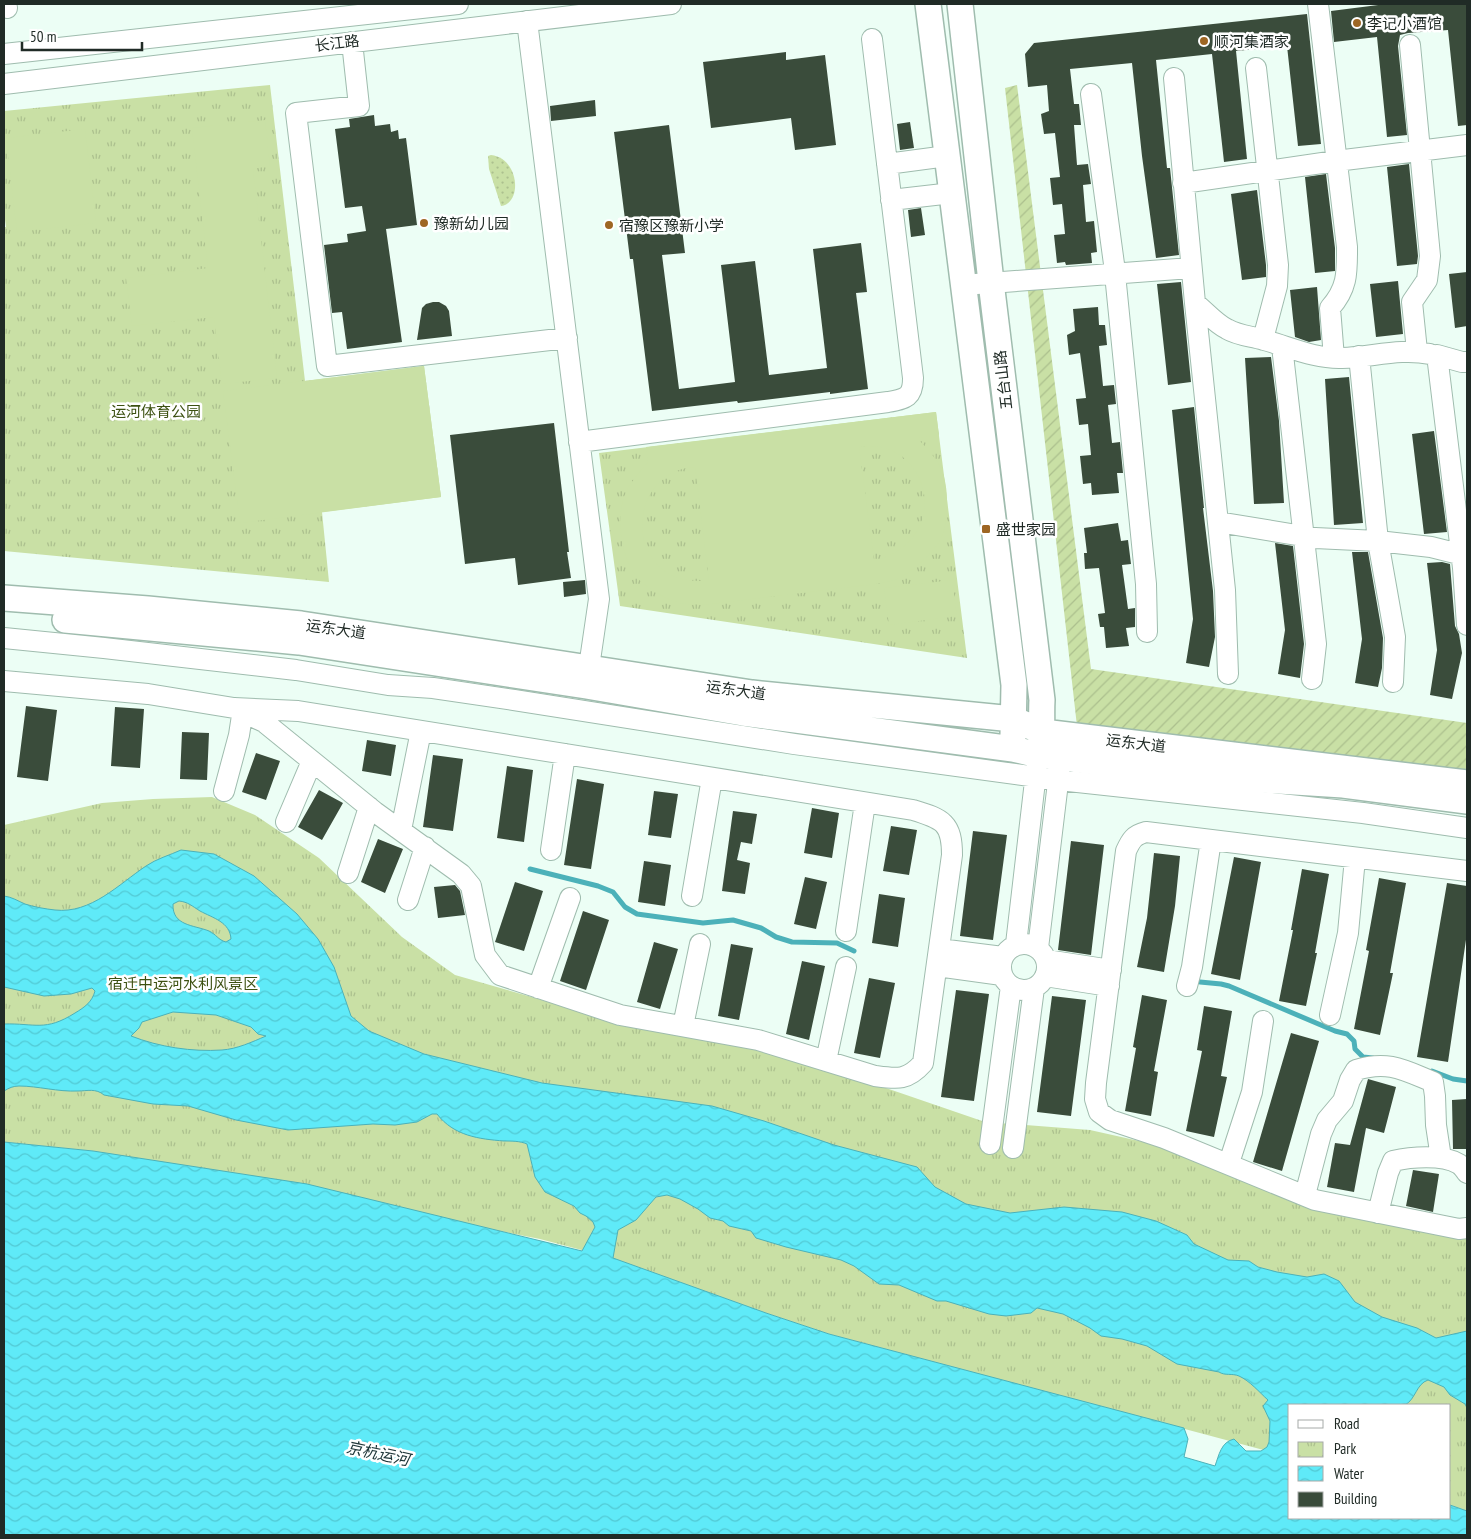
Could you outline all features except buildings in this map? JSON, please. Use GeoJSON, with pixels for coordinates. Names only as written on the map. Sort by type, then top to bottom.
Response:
{"type":"FeatureCollection","features":[{"type":"Feature","properties":{"kind":"main road","name":"五台山路"},"geometry":{"type":"LineString","coordinates":[[928,4],[1014,685],[1013,749]]}},
{"type":"Feature","properties":{"kind":"main road","name":"五台山路"},"geometry":{"type":"LineString","coordinates":[[960,4],[991,282],[1042,700],[1041,713],[1047,760]]}},
{"type":"Feature","properties":{"kind":"main road","name":"运东大道"},"geometry":{"type":"LineString","coordinates":[[4,598],[148,609],[301,624],[752,693],[1013,719],[1047,760],[1467,783]]}},
{"type":"Feature","properties":{"kind":"main road","name":"运东大道"},"geometry":{"type":"LineString","coordinates":[[4,614],[299,642],[586,686],[743,713],[1013,749],[1047,760],[1228,778],[1343,785],[1467,802]]}},
{"type":"Feature","properties":{"kind":"street","name":"长江路"},"geometry":{"type":"LineString","coordinates":[[4,54],[458,4]]}},
{"type":"Feature","properties":{"kind":"street","name":"长江路"},"geometry":{"type":"LineString","coordinates":[[4,84],[666,4]]}},
{"type":"Feature","properties":{"kind":"street"},"geometry":{"type":"LineString","coordinates":[[1318,4],[1347,246],[1348,275],[1339,298],[1330,308],[1334,358]]}},
{"type":"Feature","properties":{"kind":"street"},"geometry":{"type":"LineString","coordinates":[[527,21],[599,599],[589,667]]}},
{"type":"Feature","properties":{"kind":"street"},"geometry":{"type":"LineString","coordinates":[[580,442],[888,402],[901,400],[908,396],[913,388],[913,378],[872,39]]}},
{"type":"Feature","properties":{"kind":"street"},"geometry":{"type":"LineString","coordinates":[[352,42],[359,106],[296,113],[327,366],[567,338]]}},
{"type":"Feature","properties":{"kind":"street"},"geometry":{"type":"LineString","coordinates":[[1410,45],[1430,256],[1427,280],[1412,302],[1417,351]]}},
{"type":"Feature","properties":{"kind":"street"},"geometry":{"type":"LineString","coordinates":[[1256,68],[1278,265],[1277,286],[1263,339]]}},
{"type":"Feature","properties":{"kind":"street"},"geometry":{"type":"LineString","coordinates":[[1174,78],[1191,268],[1225,590],[1228,674]]}},
{"type":"Feature","properties":{"kind":"street"},"geometry":{"type":"LineString","coordinates":[[1092,94],[1115,274],[1146,584],[1147,632]]}},
{"type":"Feature","properties":{"kind":"street"},"geometry":{"type":"LineString","coordinates":[[1183,183],[1336,161],[1467,146]]}},
{"type":"Feature","properties":{"kind":"street"},"geometry":{"type":"LineString","coordinates":[[887,164],[947,156]]}},
{"type":"Feature","properties":{"kind":"street"},"geometry":{"type":"LineString","coordinates":[[891,200],[952,193]]}},
{"type":"Feature","properties":{"kind":"street"},"geometry":{"type":"LineString","coordinates":[[963,285],[1191,268]]}},
{"type":"Feature","properties":{"kind":"street"},"geometry":{"type":"LineString","coordinates":[[1195,303],[1226,329],[1248,337],[1263,339],[1323,357],[1334,358],[1417,351],[1467,362]]}},
{"type":"Feature","properties":{"kind":"street"},"geometry":{"type":"LineString","coordinates":[[1282,346],[1316,644],[1312,679]]}},
{"type":"Feature","properties":{"kind":"street"},"geometry":{"type":"LineString","coordinates":[[1437,355],[1464,556],[1467,625]]}},
{"type":"Feature","properties":{"kind":"street"},"geometry":{"type":"LineString","coordinates":[[1359,356],[1378,541],[1395,637],[1393,682]]}},
{"type":"Feature","properties":{"kind":"street"},"geometry":{"type":"LineString","coordinates":[[1218,522],[1305,536],[1431,547],[1464,556]]}},
{"type":"Feature","properties":{"kind":"street"},"geometry":{"type":"LineString","coordinates":[[4,638],[296,670],[388,685],[433,688],[794,744],[1047,760],[1363,813],[1467,828]]}},
{"type":"Feature","properties":{"kind":"street"},"geometry":{"type":"LineString","coordinates":[[4,682],[148,694],[240,710],[298,711],[914,810],[935,816],[945,824],[951,834],[952,855],[923,1062],[914,1072],[905,1077],[875,1076],[758,1040],[620,1014],[500,975],[491,966],[485,955],[471,886],[461,874],[369,807],[264,722],[240,710]]}},
{"type":"Feature","properties":{"kind":"street"},"geometry":{"type":"LineString","coordinates":[[224,791],[239,735],[240,710]]}},
{"type":"Feature","properties":{"kind":"street"},"geometry":{"type":"LineString","coordinates":[[401,830],[420,731]]}},
{"type":"Feature","properties":{"kind":"street"},"geometry":{"type":"LineString","coordinates":[[551,850],[565,754]]}},
{"type":"Feature","properties":{"kind":"street"},"geometry":{"type":"LineString","coordinates":[[990,1144],[1008,966],[1047,760]]}},
{"type":"Feature","properties":{"kind":"street"},"geometry":{"type":"LineString","coordinates":[[1013,1148],[1041,968],[1047,760]]}},
{"type":"Feature","properties":{"kind":"street"},"geometry":{"type":"LineString","coordinates":[[286,822],[312,761]]}},
{"type":"Feature","properties":{"kind":"street"},"geometry":{"type":"LineString","coordinates":[[692,896],[712,778]]}},
{"type":"Feature","properties":{"kind":"street"},"geometry":{"type":"LineString","coordinates":[[846,931],[865,803]]}},
{"type":"Feature","properties":{"kind":"street"},"geometry":{"type":"LineString","coordinates":[[348,873],[369,807]]}},
{"type":"Feature","properties":{"kind":"street"},"geometry":{"type":"LineString","coordinates":[[1467,872],[1146,832],[1136,835],[1130,840],[1126,851],[1095,1099],[1099,1112],[1110,1120],[1229,1163],[1315,1200],[1459,1229],[1467,1228]]}},
{"type":"Feature","properties":{"kind":"street"},"geometry":{"type":"LineString","coordinates":[[1187,986],[1192,967],[1211,840]]}},
{"type":"Feature","properties":{"kind":"street"},"geometry":{"type":"LineString","coordinates":[[408,900],[425,848]]}},
{"type":"Feature","properties":{"kind":"street"},"geometry":{"type":"LineString","coordinates":[[1330,1015],[1348,933],[1355,858]]}},
{"type":"Feature","properties":{"kind":"street"},"geometry":{"type":"LineString","coordinates":[[538,988],[570,898]]}},
{"type":"Feature","properties":{"kind":"street"},"geometry":{"type":"LineString","coordinates":[[1008,966],[1024,943],[1041,968],[1110,978]]}},
{"type":"Feature","properties":{"kind":"street"},"geometry":{"type":"LineString","coordinates":[[683,1026],[700,944]]}},
{"type":"Feature","properties":{"kind":"street"},"geometry":{"type":"LineString","coordinates":[[938,957],[1008,966]]}},
{"type":"Feature","properties":{"kind":"street"},"geometry":{"type":"LineString","coordinates":[[1008,966],[1018,989],[1027,990],[1041,968]]}},
{"type":"Feature","properties":{"kind":"street"},"geometry":{"type":"LineString","coordinates":[[826,1061],[846,967]]}},
{"type":"Feature","properties":{"kind":"street"},"geometry":{"type":"LineString","coordinates":[[1229,1163],[1252,1092],[1264,1021]]}},
{"type":"Feature","properties":{"kind":"street"},"geometry":{"type":"LineString","coordinates":[[1305,1195],[1320,1134],[1327,1120],[1343,1101],[1350,1080],[1356,1070],[1370,1065],[1393,1066],[1433,1082],[1436,1096],[1436,1125],[1441,1158]]}},
{"type":"Feature","properties":{"kind":"street"},"geometry":{"type":"LineString","coordinates":[[1378,1213],[1393,1161],[1405,1158],[1441,1158],[1459,1164],[1467,1173]]}},
{"type":"Feature","properties":{"kind":"green space","name":"运河体育公园"},"geometry":{"type":"Polygon","coordinates":[[[270,85],[305,381],[424,366],[441,497],[322,512],[329,582],[4,551],[4,227],[6,227],[4,212],[4,111],[270,85]]]}},
{"type":"Feature","properties":{"kind":"green space"},"geometry":{"type":"Polygon","coordinates":[[[1017,85],[1091,669],[1467,723],[1467,787],[1078,735],[1005,88],[1017,85]]]}},
{"type":"Feature","properties":{"kind":"green space"},"geometry":{"type":"Polygon","coordinates":[[[265,120],[270,166],[253,169],[277,378],[222,384],[214,317],[132,326],[126,278],[208,268],[192,128],[265,120]]]}},
{"type":"Feature","properties":{"kind":"green space"},"geometry":{"type":"Polygon","coordinates":[[[85,129],[96,223],[17,232],[6,138],[85,129]]]}},
{"type":"Feature","properties":{"kind":"green space"},"geometry":{"type":"Polygon","coordinates":[[[488,156],[500,158],[507,164],[515,180],[513,197],[508,203],[501,206],[489,169],[488,156]]]}},
{"type":"Feature","properties":{"kind":"green space"},"geometry":{"type":"Polygon","coordinates":[[[424,366],[441,497],[240,523],[223,391],[424,366]]]}},
{"type":"Feature","properties":{"kind":"green space"},"geometry":{"type":"Polygon","coordinates":[[[936,412],[967,658],[620,606],[599,453],[936,412]]]}},
{"type":"Feature","properties":{"kind":"green space"},"geometry":{"type":"Polygon","coordinates":[[[936,412],[939,435],[917,438],[936,460],[944,475],[947,502],[946,520],[942,536],[934,549],[922,562],[908,573],[893,581],[703,605],[680,603],[660,595],[638,579],[630,566],[623,547],[620,517],[624,497],[634,478],[648,462],[646,447],[936,412]],[[878,446],[859,447],[874,560],[891,555],[905,546],[915,534],[922,520],[925,504],[923,488],[917,473],[905,459],[892,451],[878,446]],[[695,467],[676,471],[661,481],[650,495],[644,512],[642,529],[646,547],[656,563],[671,575],[684,580],[709,581],[709,580],[695,467]]]}},
{"type":"Feature","properties":{"kind":"green space"},"geometry":{"type":"Polygon","coordinates":[[[952,580],[957,616],[889,625],[884,588],[952,580]]]}},
{"type":"Feature","properties":{"kind":"green space","name":"宿迁中运河水利风景区"},"geometry":{"type":"Polygon","coordinates":[[[212,797],[255,815],[319,858],[402,937],[455,975],[549,1002],[617,1025],[721,1042],[771,1053],[851,1076],[985,1122],[1090,1130],[1166,1147],[1467,1237],[1467,1511],[1451,1505],[1451,1404],[1288,1404],[1288,1456],[829,1334],[612,1258],[540,1239],[93,1151],[4,1142],[4,825],[102,803],[212,797]]]}},
{"type":"Feature","properties":{"kind":"water","name":"京杭运河"},"geometry":{"type":"Polygon","coordinates":[[[181,850],[214,854],[254,876],[297,914],[318,939],[334,967],[351,1016],[369,1031],[424,1054],[542,1083],[712,1106],[764,1121],[834,1145],[917,1167],[935,1187],[966,1204],[1010,1213],[1064,1207],[1122,1212],[1156,1221],[1187,1235],[1194,1244],[1228,1260],[1249,1261],[1258,1267],[1307,1277],[1324,1274],[1339,1281],[1355,1302],[1382,1317],[1417,1328],[1436,1338],[1467,1331],[1467,1408],[1465,1404],[1450,1395],[1444,1387],[1428,1380],[1421,1385],[1406,1404],[1288,1404],[1288,1519],[1451,1519],[1451,1505],[1467,1511],[1467,1535],[4,1535],[4,1142],[93,1151],[307,1184],[582,1251],[595,1227],[593,1222],[574,1206],[545,1192],[535,1177],[527,1144],[467,1135],[451,1127],[437,1114],[432,1114],[417,1122],[395,1125],[373,1124],[288,1130],[236,1120],[188,1106],[153,1104],[104,1095],[95,1091],[63,1091],[19,1086],[11,1087],[4,1091],[4,1024],[48,1025],[56,1023],[79,1011],[90,1001],[95,991],[92,988],[71,994],[44,996],[4,987],[4,896],[25,904],[55,910],[81,907],[104,896],[159,859],[181,850]],[[179,901],[173,904],[176,917],[180,921],[209,931],[223,941],[226,942],[231,939],[228,928],[220,921],[187,903],[179,901]],[[173,1012],[142,1022],[131,1036],[164,1046],[211,1050],[228,1049],[244,1045],[266,1036],[258,1034],[251,1027],[216,1015],[173,1012]],[[667,1195],[656,1197],[636,1220],[618,1230],[613,1258],[829,1334],[1184,1428],[1188,1439],[1184,1457],[1215,1466],[1223,1446],[1234,1439],[1246,1451],[1261,1451],[1267,1447],[1270,1421],[1263,1406],[1268,1400],[1239,1376],[1177,1364],[1147,1346],[1122,1339],[1101,1336],[1063,1314],[1037,1308],[1031,1313],[1006,1316],[989,1314],[946,1301],[937,1301],[899,1285],[879,1284],[854,1266],[841,1260],[756,1238],[751,1231],[729,1226],[723,1221],[710,1218],[680,1199],[667,1195]]]}},
{"type":"Feature","properties":{"kind":"waterway"},"geometry":{"type":"LineString","coordinates":[[530,869],[598,886],[613,892],[625,907],[637,914],[703,923],[733,920],[761,928],[776,937],[792,942],[837,943],[854,951]]}},
{"type":"Feature","properties":{"kind":"waterway"},"geometry":{"type":"LineString","coordinates":[[1200,982],[1229,986],[1335,1031],[1347,1034],[1354,1041],[1355,1049],[1363,1057],[1373,1058]]}},
{"type":"Feature","properties":{"kind":"waterway"},"geometry":{"type":"LineString","coordinates":[[1432,1071],[1453,1079],[1467,1081]]}},
{"type":"Feature","properties":{"kind":"place","name":"李记小酒馆"},"geometry":{"type":"Point","coordinates":[1357,23]}},
{"type":"Feature","properties":{"kind":"place","name":"顺河集酒家"},"geometry":{"type":"Point","coordinates":[1204,41]}},
{"type":"Feature","properties":{"kind":"place","name":"豫新幼儿园"},"geometry":{"type":"Point","coordinates":[424,223]}},
{"type":"Feature","properties":{"kind":"place","name":"宿豫区豫新小学"},"geometry":{"type":"Point","coordinates":[609,225]}},
{"type":"Feature","properties":{"kind":"place","name":"盛世家园"},"geometry":{"type":"Point","coordinates":[986,529]}}]}
